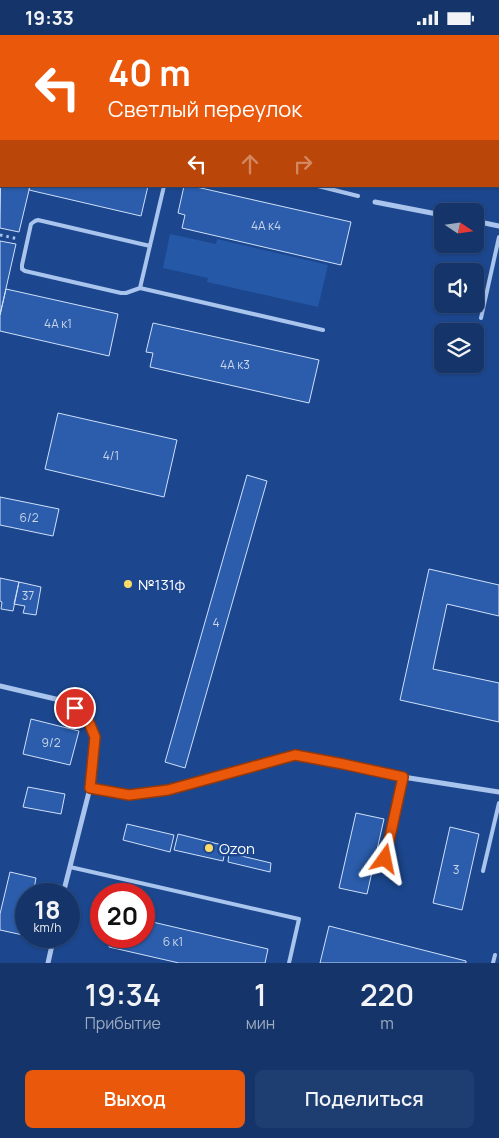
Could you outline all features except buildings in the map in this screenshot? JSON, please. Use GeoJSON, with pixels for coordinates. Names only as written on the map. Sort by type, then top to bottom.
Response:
{"type":"FeatureCollection","features":[{"type":"Feature","properties":{"kind":"street"},"geometry":{"type":"LineString","coordinates":[[375,202],[434,213]]}},
{"type":"Feature","properties":{"kind":"street"},"geometry":{"type":"LineString","coordinates":[[484,223],[499,226]]}},
{"type":"Feature","properties":{"kind":"street"},"geometry":{"type":"LineString","coordinates":[[0,686],[64,701],[86,715],[95,737],[90,788],[65,883]]}},
{"type":"Feature","properties":{"kind":"street"},"geometry":{"type":"LineString","coordinates":[[90,788],[129,795],[168,790],[295,755],[403,777],[499,792]]}},
{"type":"Feature","properties":{"kind":"street"},"geometry":{"type":"LineString","coordinates":[[48,963],[51,948]]}},
{"type":"Feature","properties":{"kind":"lane"},"geometry":{"type":"LineString","coordinates":[[140,288],[164,187]]}},
{"type":"Feature","properties":{"kind":"lane"},"geometry":{"type":"LineString","coordinates":[[322,187],[358,196]]}},
{"type":"Feature","properties":{"kind":"lane"},"geometry":{"type":"LineString","coordinates":[[150,246],[38,220],[31,224],[22,269],[121,293],[131,292],[140,288],[323,330]]}},
{"type":"Feature","properties":{"kind":"lane"},"geometry":{"type":"LineString","coordinates":[[481,318],[499,237]]}},
{"type":"Feature","properties":{"kind":"lane"},"geometry":{"type":"LineString","coordinates":[[385,859],[403,777]]}},
{"type":"Feature","properties":{"kind":"lane"},"geometry":{"type":"LineString","coordinates":[[484,871],[499,803]]}},
{"type":"Feature","properties":{"kind":"lane"},"geometry":{"type":"LineString","coordinates":[[69,867],[299,919],[289,963]]}},
{"type":"Feature","properties":{"kind":"lane"},"geometry":{"type":"LineString","coordinates":[[493,963],[494,955]]}},
{"type":"Feature","properties":{"kind":"path"},"geometry":{"type":"LineString","coordinates":[[0,235],[28,241]]}},
{"type":"Feature","properties":{"kind":"shaded area"},"geometry":{"type":"Polygon","coordinates":[[[170,234],[216,244],[217,239],[328,265],[318,307],[207,282],[208,278],[163,268],[170,234]]]}},
{"type":"Feature","properties":{"kind":"place","name":"№131ф"},"geometry":{"type":"Point","coordinates":[128,584]}},
{"type":"Feature","properties":{"kind":"place","name":"Ozon"},"geometry":{"type":"Point","coordinates":[209,848]}},
{"type":"Feature","properties":{"kind":"route"},"geometry":{"type":"LineString","coordinates":[[75,708],[86,715],[95,737],[90,788],[129,795],[168,790],[295,755],[403,777],[385,859]]}}]}
